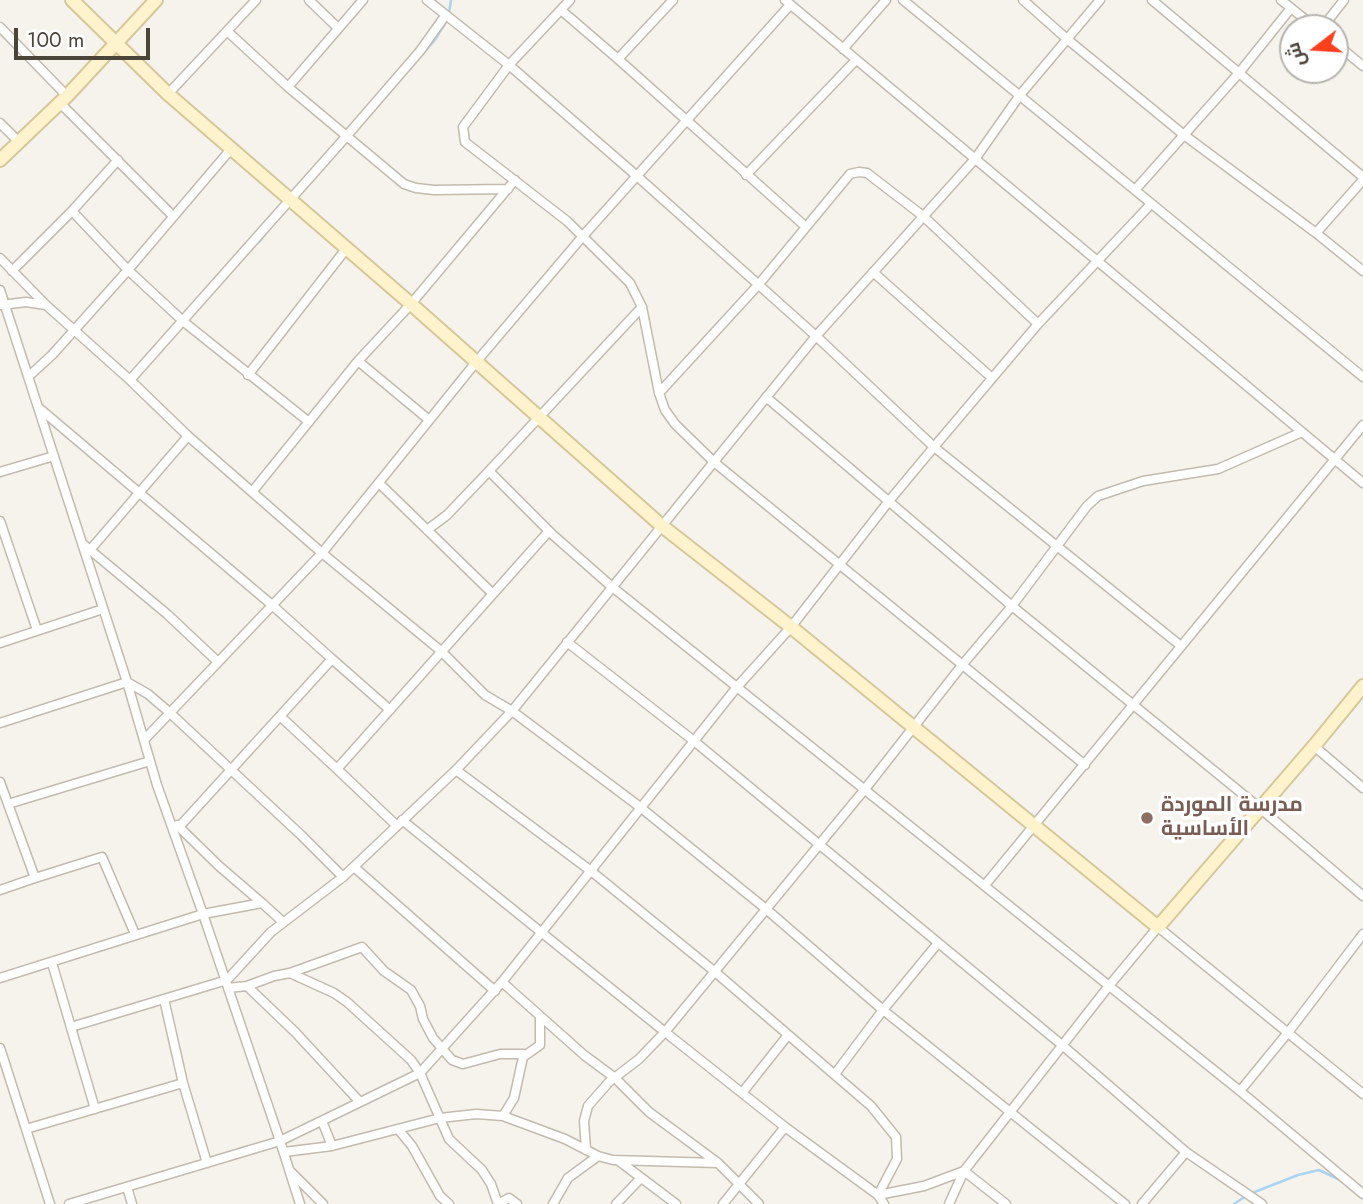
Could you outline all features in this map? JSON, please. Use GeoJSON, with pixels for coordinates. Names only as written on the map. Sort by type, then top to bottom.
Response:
{"type":"FeatureCollection","features":[{"type":"Feature","properties":{"kind":"main road"},"geometry":{"type":"LineString","coordinates":[[72,0],[168,94],[477,361],[662,526],[791,627],[1158,928],[1363,685]]}},
{"type":"Feature","properties":{"kind":"main road"},"geometry":{"type":"LineString","coordinates":[[0,160],[63,99],[156,0]]}},
{"type":"Feature","properties":{"kind":"street"},"geometry":{"type":"LineString","coordinates":[[168,94],[256,0]]}},
{"type":"Feature","properties":{"kind":"street"},"geometry":{"type":"LineString","coordinates":[[309,0],[338,29]]}},
{"type":"Feature","properties":{"kind":"street"},"geometry":{"type":"LineString","coordinates":[[288,87],[363,0]]}},
{"type":"Feature","properties":{"kind":"street"},"geometry":{"type":"LineString","coordinates":[[426,0],[509,65],[638,177],[759,284],[934,447],[1181,646]]}},
{"type":"Feature","properties":{"kind":"street"},"geometry":{"type":"LineString","coordinates":[[570,0],[509,65],[463,127],[465,142],[583,236],[630,283],[642,307],[659,393],[675,424],[714,462],[1084,765]]}},
{"type":"Feature","properties":{"kind":"street"},"geometry":{"type":"LineString","coordinates":[[618,58],[673,0]]}},
{"type":"Feature","properties":{"kind":"street"},"geometry":{"type":"LineString","coordinates":[[843,49],[886,0]]}},
{"type":"Feature","properties":{"kind":"street"},"geometry":{"type":"LineString","coordinates":[[903,0],[1363,377]]}},
{"type":"Feature","properties":{"kind":"street"},"geometry":{"type":"LineString","coordinates":[[1023,0],[1067,40],[1184,135],[1363,271]]}},
{"type":"Feature","properties":{"kind":"street"},"geometry":{"type":"LineString","coordinates":[[227,984],[243,961],[283,922],[354,867],[456,770],[512,711],[816,336],[975,159],[1020,95],[1100,0]]}},
{"type":"Feature","properties":{"kind":"street"},"geometry":{"type":"LineString","coordinates":[[1152,0],[1363,178],[1315,233]]}},
{"type":"Feature","properties":{"kind":"street"},"geometry":{"type":"LineString","coordinates":[[1281,0],[1298,14]]}},
{"type":"Feature","properties":{"kind":"street"},"geometry":{"type":"LineString","coordinates":[[1333,14],[1344,0]]}},
{"type":"Feature","properties":{"kind":"street"},"geometry":{"type":"LineString","coordinates":[[144,740],[322,553],[428,419],[787,2],[1363,483]]}},
{"type":"Feature","properties":{"kind":"street"},"geometry":{"type":"LineString","coordinates":[[1135,190],[1239,73],[1291,8]]}},
{"type":"Feature","properties":{"kind":"street"},"geometry":{"type":"LineString","coordinates":[[561,10],[806,228]]}},
{"type":"Feature","properties":{"kind":"street"},"geometry":{"type":"LineString","coordinates":[[131,380],[184,323],[420,51],[445,16]]}},
{"type":"Feature","properties":{"kind":"street"},"geometry":{"type":"LineString","coordinates":[[0,27],[118,160],[173,216]]}},
{"type":"Feature","properties":{"kind":"street"},"geometry":{"type":"LineString","coordinates":[[227,32],[404,184],[416,188],[508,189]]}},
{"type":"Feature","properties":{"kind":"street"},"geometry":{"type":"LineString","coordinates":[[1349,54],[1363,66]]}},
{"type":"Feature","properties":{"kind":"street"},"geometry":{"type":"LineString","coordinates":[[746,175],[856,60]]}},
{"type":"Feature","properties":{"kind":"street"},"geometry":{"type":"LineString","coordinates":[[0,123],[20,143]]}},
{"type":"Feature","properties":{"kind":"street"},"geometry":{"type":"LineString","coordinates":[[29,376],[75,330],[231,149]]}},
{"type":"Feature","properties":{"kind":"street"},"geometry":{"type":"LineString","coordinates":[[12,271],[118,160]]}},
{"type":"Feature","properties":{"kind":"street"},"geometry":{"type":"LineString","coordinates":[[659,393],[759,284],[850,174],[859,172],[867,173],[923,216],[1038,324]]}},
{"type":"Feature","properties":{"kind":"street"},"geometry":{"type":"LineString","coordinates":[[252,492],[358,361],[411,304],[515,180]]}},
{"type":"Feature","properties":{"kind":"street"},"geometry":{"type":"LineString","coordinates":[[69,1204],[280,1141],[420,1073],[502,982],[737,687],[791,627],[889,501],[992,378],[1038,324],[1151,204]]}},
{"type":"Feature","properties":{"kind":"street"},"geometry":{"type":"LineString","coordinates":[[72,211],[128,270],[184,323],[309,422]]}},
{"type":"Feature","properties":{"kind":"street"},"geometry":{"type":"LineString","coordinates":[[248,375],[346,249]]}},
{"type":"Feature","properties":{"kind":"street"},"geometry":{"type":"LineString","coordinates":[[0,258],[46,305],[131,380],[188,436],[322,553],[442,651],[485,695],[512,711],[640,807],[766,909],[883,1010],[1125,1204]]}},
{"type":"Feature","properties":{"kind":"street"},"geometry":{"type":"LineString","coordinates":[[873,272],[992,378]]}},
{"type":"Feature","properties":{"kind":"street"},"geometry":{"type":"LineString","coordinates":[[0,290],[2,305],[29,376],[165,809],[300,1204]]}},
{"type":"Feature","properties":{"kind":"street"},"geometry":{"type":"LineString","coordinates":[[2,305],[26,302],[46,305]]}},
{"type":"Feature","properties":{"kind":"street"},"geometry":{"type":"LineString","coordinates":[[427,530],[447,515],[642,307]]}},
{"type":"Feature","properties":{"kind":"street"},"geometry":{"type":"LineString","coordinates":[[358,361],[428,419]]}},
{"type":"Feature","properties":{"kind":"street"},"geometry":{"type":"LineString","coordinates":[[766,397],[1012,606],[1261,808],[1363,896]]}},
{"type":"Feature","properties":{"kind":"street"},"geometry":{"type":"LineString","coordinates":[[38,408],[272,605],[390,710]]}},
{"type":"Feature","properties":{"kind":"street"},"geometry":{"type":"LineString","coordinates":[[985,885],[1363,425]]}},
{"type":"Feature","properties":{"kind":"street"},"geometry":{"type":"LineString","coordinates":[[586,1150],[584,1121],[588,1106],[665,1032],[1012,606],[1087,506],[1098,496],[1143,481],[1219,469],[1302,432]]}},
{"type":"Feature","properties":{"kind":"street"},"geometry":{"type":"LineString","coordinates":[[90,550],[188,436]]}},
{"type":"Feature","properties":{"kind":"street"},"geometry":{"type":"LineString","coordinates":[[0,472],[54,456]]}},
{"type":"Feature","properties":{"kind":"street"},"geometry":{"type":"LineString","coordinates":[[489,471],[549,531],[611,586],[1240,1091],[1363,1196],[1358,1204]]}},
{"type":"Feature","properties":{"kind":"street"},"geometry":{"type":"LineString","coordinates":[[379,483],[493,594]]}},
{"type":"Feature","properties":{"kind":"street"},"geometry":{"type":"LineString","coordinates":[[0,521],[37,630]]}},
{"type":"Feature","properties":{"kind":"street"},"geometry":{"type":"LineString","coordinates":[[337,769],[549,531]]}},
{"type":"Feature","properties":{"kind":"street"},"geometry":{"type":"LineString","coordinates":[[82,543],[167,614],[218,662]]}},
{"type":"Feature","properties":{"kind":"street"},"geometry":{"type":"LineString","coordinates":[[0,643],[103,609]]}},
{"type":"Feature","properties":{"kind":"street"},"geometry":{"type":"LineString","coordinates":[[567,642],[694,741],[1062,1045],[1186,1152],[1262,1204]]}},
{"type":"Feature","properties":{"kind":"street"},"geometry":{"type":"LineString","coordinates":[[179,827],[332,659]]}},
{"type":"Feature","properties":{"kind":"street"},"geometry":{"type":"LineString","coordinates":[[0,723],[127,682],[148,694],[169,712],[343,877]]}},
{"type":"Feature","properties":{"kind":"street"},"geometry":{"type":"LineString","coordinates":[[281,717],[400,823],[542,932],[785,1127],[878,1195],[884,1204]]}},
{"type":"Feature","properties":{"kind":"street"},"geometry":{"type":"LineString","coordinates":[[1314,746],[1363,788]]}},
{"type":"Feature","properties":{"kind":"street"},"geometry":{"type":"LineString","coordinates":[[8,804],[150,761]]}},
{"type":"Feature","properties":{"kind":"street"},"geometry":{"type":"LineString","coordinates":[[456,770],[591,871],[714,971],[871,1106],[896,1137],[897,1159],[878,1195]]}},
{"type":"Feature","properties":{"kind":"street"},"geometry":{"type":"LineString","coordinates":[[0,782],[34,878]]}},
{"type":"Feature","properties":{"kind":"street"},"geometry":{"type":"LineString","coordinates":[[165,809],[179,827],[219,866],[283,922]]}},
{"type":"Feature","properties":{"kind":"street"},"geometry":{"type":"LineString","coordinates":[[0,890],[102,857],[135,934]]}},
{"type":"Feature","properties":{"kind":"street"},"geometry":{"type":"LineString","coordinates":[[354,867],[495,990]]}},
{"type":"Feature","properties":{"kind":"street"},"geometry":{"type":"LineString","coordinates":[[0,978],[203,914],[262,903]]}},
{"type":"Feature","properties":{"kind":"street"},"geometry":{"type":"LineString","coordinates":[[949,1204],[964,1171],[1108,987],[1158,928],[1363,1094]]}},
{"type":"Feature","properties":{"kind":"street"},"geometry":{"type":"LineString","coordinates":[[1240,1091],[1363,934]]}},
{"type":"Feature","properties":{"kind":"street"},"geometry":{"type":"LineString","coordinates":[[835,1074],[938,943]]}},
{"type":"Feature","properties":{"kind":"street"},"geometry":{"type":"LineString","coordinates":[[71,1027],[164,999],[227,984],[247,985],[364,948],[384,971],[405,985],[416,997],[428,1030],[452,1060],[463,1064],[500,1054],[524,1055],[540,1045],[540,1016]]}},
{"type":"Feature","properties":{"kind":"street"},"geometry":{"type":"LineString","coordinates":[[52,962],[95,1109]]}},
{"type":"Feature","properties":{"kind":"street"},"geometry":{"type":"LineString","coordinates":[[290,973],[348,1002],[411,1060],[420,1073],[454,1146],[472,1159],[487,1177],[498,1204],[509,1198],[517,1204]]}},
{"type":"Feature","properties":{"kind":"street"},"geometry":{"type":"LineString","coordinates":[[502,982],[584,1055],[615,1078],[649,1112],[718,1163],[759,1204]]}},
{"type":"Feature","properties":{"kind":"street"},"geometry":{"type":"LineString","coordinates":[[247,985],[359,1101]]}},
{"type":"Feature","properties":{"kind":"street"},"geometry":{"type":"LineString","coordinates":[[164,999],[183,1083],[207,1163]]}},
{"type":"Feature","properties":{"kind":"street"},"geometry":{"type":"LineString","coordinates":[[742,1093],[788,1035]]}},
{"type":"Feature","properties":{"kind":"street"},"geometry":{"type":"LineString","coordinates":[[0,1048],[50,1204]]}},
{"type":"Feature","properties":{"kind":"street"},"geometry":{"type":"LineString","coordinates":[[503,1116],[514,1098],[524,1055]]}},
{"type":"Feature","properties":{"kind":"street"},"geometry":{"type":"LineString","coordinates":[[26,1129],[183,1083]]}},
{"type":"Feature","properties":{"kind":"street"},"geometry":{"type":"LineString","coordinates":[[284,1152],[332,1146],[440,1118],[476,1114],[503,1116],[565,1139],[598,1156],[619,1161],[718,1163]]}},
{"type":"Feature","properties":{"kind":"street"},"geometry":{"type":"LineString","coordinates":[[322,1121],[332,1146]]}},
{"type":"Feature","properties":{"kind":"street"},"geometry":{"type":"LineString","coordinates":[[723,1204],[785,1127]]}},
{"type":"Feature","properties":{"kind":"street"},"geometry":{"type":"LineString","coordinates":[[398,1129],[418,1155],[440,1196],[449,1204]]}},
{"type":"Feature","properties":{"kind":"street"},"geometry":{"type":"LineString","coordinates":[[1142,1204],[1186,1152]]}},
{"type":"Feature","properties":{"kind":"street"},"geometry":{"type":"LineString","coordinates":[[553,1204],[568,1178],[598,1156]]}},
{"type":"Feature","properties":{"kind":"street"},"geometry":{"type":"LineString","coordinates":[[619,1161],[676,1204]]}},
{"type":"Feature","properties":{"kind":"street"},"geometry":{"type":"LineString","coordinates":[[289,1170],[323,1204]]}},
{"type":"Feature","properties":{"kind":"street"},"geometry":{"type":"LineString","coordinates":[[878,1195],[924,1186],[964,1171]]}},
{"type":"Feature","properties":{"kind":"street"},"geometry":{"type":"LineString","coordinates":[[964,1171],[1006,1204]]}},
{"type":"Feature","properties":{"kind":"street"},"geometry":{"type":"LineString","coordinates":[[616,1204],[640,1179]]}},
{"type":"Feature","properties":{"kind":"street"},"geometry":{"type":"LineString","coordinates":[[127,1187],[132,1204]]}},
{"type":"Feature","properties":{"kind":"waterway"},"geometry":{"type":"LineString","coordinates":[[369,116],[434,41],[448,19],[451,0]]}},
{"type":"Feature","properties":{"kind":"waterway"},"geometry":{"type":"LineString","coordinates":[[259,242],[272,225]]}},
{"type":"Feature","properties":{"kind":"waterway"},"geometry":{"type":"LineString","coordinates":[[1252,1193],[1319,1170],[1340,1180]]}},
{"type":"Feature","properties":{"kind":"waterway"},"geometry":{"type":"LineString","coordinates":[[1234,1204],[1246,1196]]}},
{"type":"Feature","properties":{"kind":"place","name":"مدرسة الموردة الأساسية"},"geometry":{"type":"Point","coordinates":[1147,818]}}]}
